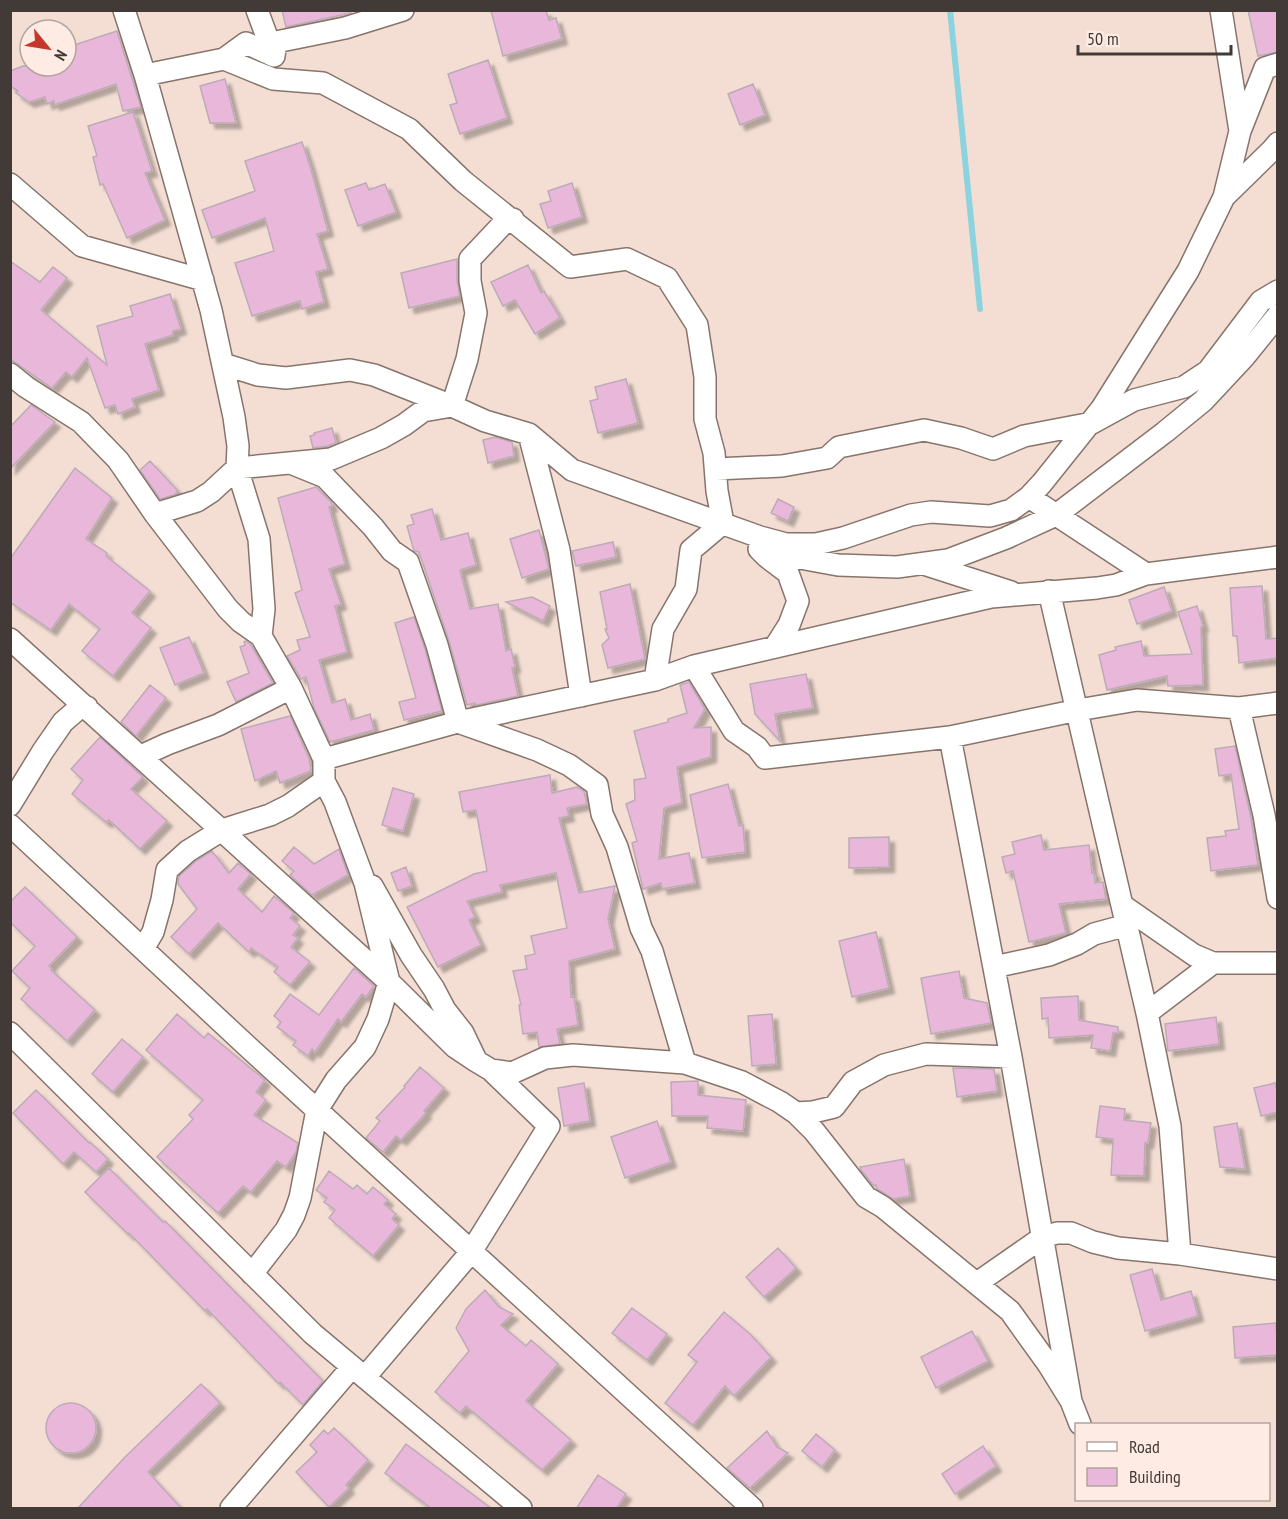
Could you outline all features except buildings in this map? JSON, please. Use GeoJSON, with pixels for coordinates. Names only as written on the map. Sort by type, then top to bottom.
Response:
{"type":"FeatureCollection","features":[{"type":"Feature","properties":{"kind":"street"},"geometry":{"type":"LineString","coordinates":[[124,10],[145,75],[203,280],[223,364],[238,446],[237,468],[259,539],[264,609],[261,636]]}},
{"type":"Feature","properties":{"kind":"street"},"geometry":{"type":"LineString","coordinates":[[257,10],[274,56]]}},
{"type":"Feature","properties":{"kind":"street"},"geometry":{"type":"LineString","coordinates":[[274,56],[276,42],[345,28],[403,10]]}},
{"type":"Feature","properties":{"kind":"street"},"geometry":{"type":"LineString","coordinates":[[1221,10],[1240,131]]}},
{"type":"Feature","properties":{"kind":"street"},"geometry":{"type":"LineString","coordinates":[[145,75],[224,59],[246,44],[274,56]]}},
{"type":"Feature","properties":{"kind":"street"},"geometry":{"type":"LineString","coordinates":[[224,59],[273,79],[323,83],[409,129],[463,181],[570,267],[627,259],[667,278],[696,325],[705,377],[705,419],[714,453],[717,491],[723,523]]}},
{"type":"Feature","properties":{"kind":"street"},"geometry":{"type":"LineString","coordinates":[[223,364],[258,375],[286,378],[350,370],[375,375],[485,421],[529,434],[572,470],[655,501],[786,544],[816,544],[843,538],[911,515],[931,512],[990,516],[1011,510],[1029,496],[1092,423],[1188,271],[1224,197],[1240,131],[1265,68],[1278,64]]}},
{"type":"Feature","properties":{"kind":"street"},"geometry":{"type":"LineString","coordinates":[[1224,197],[1278,143]]}},
{"type":"Feature","properties":{"kind":"street"},"geometry":{"type":"LineString","coordinates":[[10,184],[81,246],[203,280]]}},
{"type":"Feature","properties":{"kind":"street"},"geometry":{"type":"LineString","coordinates":[[452,406],[467,359],[476,313],[470,282],[470,260],[502,225],[513,219]]}},
{"type":"Feature","properties":{"kind":"street"},"geometry":{"type":"LineString","coordinates":[[716,469],[782,466],[827,458],[839,447],[924,430],[961,438],[993,449],[1024,436],[1092,423],[1134,400],[1184,387],[1208,371],[1261,301],[1278,291]]}},
{"type":"Feature","properties":{"kind":"street"},"geometry":{"type":"LineString","coordinates":[[743,531],[789,556],[838,565],[897,567],[948,560],[1006,538],[1056,515],[1203,401],[1245,356],[1278,315]]}},
{"type":"Feature","properties":{"kind":"street"},"geometry":{"type":"LineString","coordinates":[[10,374],[26,387],[81,422],[118,460],[155,514],[228,609],[241,622],[261,636],[291,688],[324,759],[324,781],[335,802],[365,883],[389,982],[378,1019],[365,1047],[336,1080],[317,1110],[300,1198],[294,1215],[286,1230],[252,1274]]}},
{"type":"Feature","properties":{"kind":"street"},"geometry":{"type":"LineString","coordinates":[[155,514],[197,501],[211,492],[237,468],[331,459],[381,438],[423,411],[452,406]]}},
{"type":"Feature","properties":{"kind":"street"},"geometry":{"type":"LineString","coordinates":[[529,434],[559,550],[581,696]]}},
{"type":"Feature","properties":{"kind":"street"},"geometry":{"type":"LineString","coordinates":[[292,463],[325,477],[373,527],[392,551],[408,562],[437,645],[458,722]]}},
{"type":"Feature","properties":{"kind":"street"},"geometry":{"type":"LineString","coordinates":[[1029,496],[1146,574]]}},
{"type":"Feature","properties":{"kind":"street"},"geometry":{"type":"LineString","coordinates":[[655,680],[663,629],[686,589],[692,550],[723,523]]}},
{"type":"Feature","properties":{"kind":"street"},"geometry":{"type":"LineString","coordinates":[[743,531],[767,557],[788,573],[798,601],[789,625],[775,647]]}},
{"type":"Feature","properties":{"kind":"street"},"geometry":{"type":"LineString","coordinates":[[324,759],[458,722],[655,680],[694,666],[991,597],[1097,588],[1116,585],[1146,574],[1278,557]]}},
{"type":"Feature","properties":{"kind":"street"},"geometry":{"type":"LineString","coordinates":[[921,564],[1018,594]]}},
{"type":"Feature","properties":{"kind":"street"},"geometry":{"type":"LineString","coordinates":[[1049,591],[1125,915],[1170,1126],[1180,1254]]}},
{"type":"Feature","properties":{"kind":"street"},"geometry":{"type":"LineString","coordinates":[[10,639],[389,982],[456,1047],[484,1065],[549,1126],[471,1252],[231,1509]]}},
{"type":"Feature","properties":{"kind":"street"},"geometry":{"type":"LineString","coordinates":[[694,666],[734,731],[757,747],[765,758],[950,737],[1137,700],[1239,708],[1278,703]]}},
{"type":"Feature","properties":{"kind":"street"},"geometry":{"type":"LineString","coordinates":[[141,756],[218,725],[291,688]]}},
{"type":"Feature","properties":{"kind":"street"},"geometry":{"type":"LineString","coordinates":[[10,805],[63,722],[78,709],[87,707]]}},
{"type":"Feature","properties":{"kind":"street"},"geometry":{"type":"LineString","coordinates":[[1239,708],[1264,815],[1278,898]]}},
{"type":"Feature","properties":{"kind":"street"},"geometry":{"type":"LineString","coordinates":[[458,722],[537,750],[569,765],[597,785],[602,814],[617,847],[641,928],[652,951],[685,1064]]}},
{"type":"Feature","properties":{"kind":"street"},"geometry":{"type":"LineString","coordinates":[[950,737],[1011,1057],[1071,1401],[1079,1423]]}},
{"type":"Feature","properties":{"kind":"street"},"geometry":{"type":"LineString","coordinates":[[143,949],[153,932],[167,870],[188,851],[222,830],[270,816],[324,781]]}},
{"type":"Feature","properties":{"kind":"street"},"geometry":{"type":"LineString","coordinates":[[10,825],[752,1509]]}},
{"type":"Feature","properties":{"kind":"street"},"geometry":{"type":"LineString","coordinates":[[357,861],[411,955],[435,989],[445,1010],[484,1065],[512,1073],[545,1058],[573,1055],[685,1064],[742,1082],[780,1102],[796,1113],[814,1131],[866,1197],[883,1207],[1010,1311],[1071,1401]]}},
{"type":"Feature","properties":{"kind":"street"},"geometry":{"type":"LineString","coordinates":[[1125,915],[1194,955],[1213,963],[1278,963]]}},
{"type":"Feature","properties":{"kind":"street"},"geometry":{"type":"LineString","coordinates":[[994,967],[1049,955],[1077,944],[1125,915]]}},
{"type":"Feature","properties":{"kind":"street"},"geometry":{"type":"LineString","coordinates":[[1147,1013],[1213,963]]}},
{"type":"Feature","properties":{"kind":"street"},"geometry":{"type":"LineString","coordinates":[[10,1033],[313,1334],[521,1509]]}},
{"type":"Feature","properties":{"kind":"street"},"geometry":{"type":"LineString","coordinates":[[796,1113],[834,1107],[853,1082],[884,1065],[905,1059],[926,1054],[1011,1057]]}},
{"type":"Feature","properties":{"kind":"street"},"geometry":{"type":"LineString","coordinates":[[977,1283],[1043,1237],[1057,1233],[1071,1233],[1093,1242],[1118,1248],[1180,1254],[1278,1269]]}},
{"type":"Feature","properties":{"kind":"waterway"},"geometry":{"type":"LineString","coordinates":[[950,10],[980,309]]}}]}
